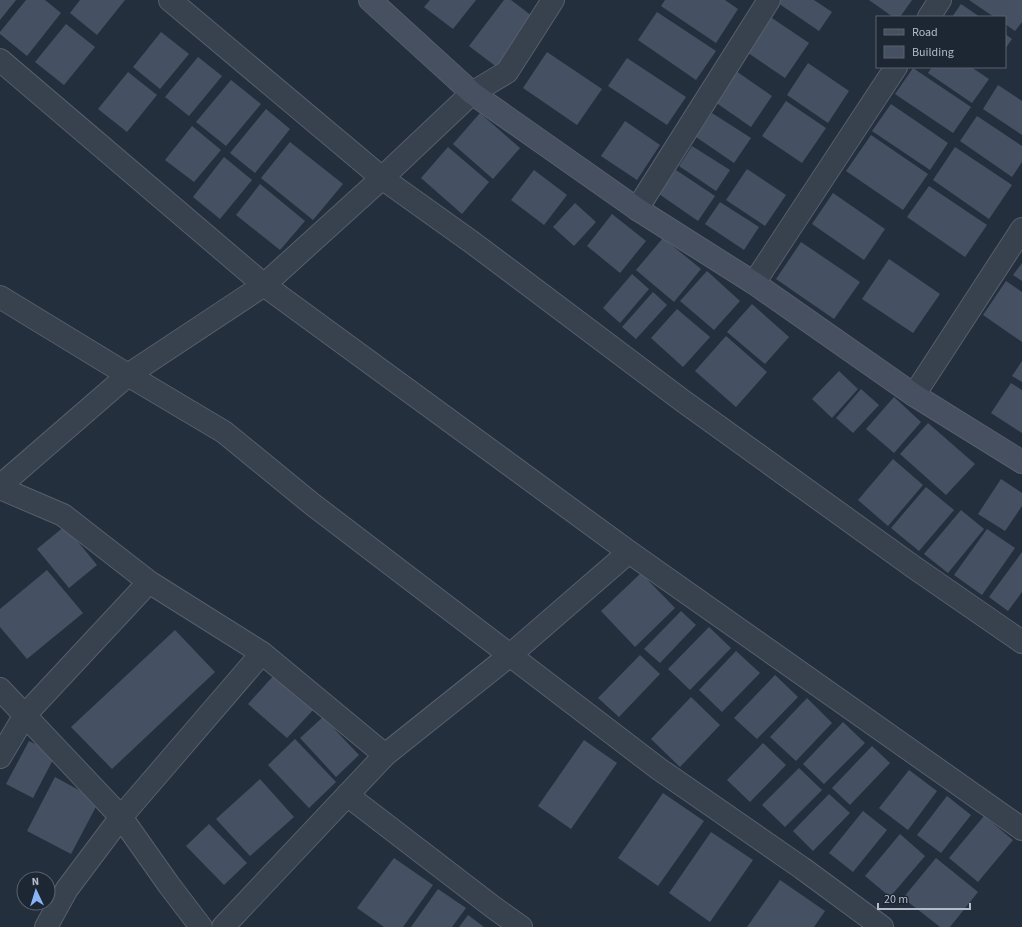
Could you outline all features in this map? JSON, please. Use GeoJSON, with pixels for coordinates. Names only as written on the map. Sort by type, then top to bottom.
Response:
{"type":"FeatureCollection","features":[{"type":"Feature","properties":{"kind":"street"},"geometry":{"type":"LineString","coordinates":[[170,0],[382,178],[473,243],[683,401],[908,563],[1022,642]]}},
{"type":"Feature","properties":{"kind":"street"},"geometry":{"type":"LineString","coordinates":[[370,0],[472,93],[637,210],[754,283],[914,395],[1022,462]]}},
{"type":"Feature","properties":{"kind":"street"},"geometry":{"type":"LineString","coordinates":[[385,755],[262,653],[149,582],[63,515],[0,487],[128,375],[264,285],[382,178],[472,93],[508,72],[553,0]]}},
{"type":"Feature","properties":{"kind":"street"},"geometry":{"type":"LineString","coordinates":[[637,210],[769,0]]}},
{"type":"Feature","properties":{"kind":"street"},"geometry":{"type":"LineString","coordinates":[[930,16],[940,0]]}},
{"type":"Feature","properties":{"kind":"street"},"geometry":{"type":"LineString","coordinates":[[0,60],[264,285],[629,552],[1022,829]]}},
{"type":"Feature","properties":{"kind":"street"},"geometry":{"type":"LineString","coordinates":[[754,283],[895,68]]}},
{"type":"Feature","properties":{"kind":"street"},"geometry":{"type":"LineString","coordinates":[[914,395],[1022,229]]}},
{"type":"Feature","properties":{"kind":"street"},"geometry":{"type":"LineString","coordinates":[[0,297],[224,432],[312,504],[509,656],[659,769],[802,868],[882,927]]}},
{"type":"Feature","properties":{"kind":"street"},"geometry":{"type":"LineString","coordinates":[[223,927],[385,755],[509,656],[629,552]]}},
{"type":"Feature","properties":{"kind":"street"},"geometry":{"type":"LineString","coordinates":[[0,757],[24,715],[149,582]]}},
{"type":"Feature","properties":{"kind":"street"},"geometry":{"type":"LineString","coordinates":[[46,927],[67,889],[121,817],[262,653]]}},
{"type":"Feature","properties":{"kind":"street"},"geometry":{"type":"LineString","coordinates":[[0,689],[121,817],[201,927]]}},
{"type":"Feature","properties":{"kind":"street"},"geometry":{"type":"LineString","coordinates":[[348,795],[521,927]]}},
{"type":"Feature","properties":{"kind":"building"},"geometry":{"type":"Polygon","coordinates":[[[0,0],[16,0],[0,20],[0,0]]]}},
{"type":"Feature","properties":{"kind":"building"},"geometry":{"type":"Polygon","coordinates":[[[26,0],[45,0],[61,13],[27,56],[0,34],[0,32],[26,0]]]}},
{"type":"Feature","properties":{"kind":"building"},"geometry":{"type":"Polygon","coordinates":[[[80,0],[125,0],[97,35],[70,13],[80,0]]]}},
{"type":"Feature","properties":{"kind":"building"},"geometry":{"type":"Polygon","coordinates":[[[430,0],[476,0],[453,29],[424,7],[430,0]]]}},
{"type":"Feature","properties":{"kind":"building"},"geometry":{"type":"Polygon","coordinates":[[[504,0],[511,0],[536,19],[498,68],[469,46],[504,0]]]}},
{"type":"Feature","properties":{"kind":"building"},"geometry":{"type":"Polygon","coordinates":[[[665,0],[725,0],[738,9],[716,43],[661,6],[665,0]]]}},
{"type":"Feature","properties":{"kind":"building"},"geometry":{"type":"Polygon","coordinates":[[[814,0],[832,12],[819,31],[775,1],[814,0]]]}},
{"type":"Feature","properties":{"kind":"building"},"geometry":{"type":"Polygon","coordinates":[[[869,0],[912,0],[901,16],[892,16],[869,0]]]}},
{"type":"Feature","properties":{"kind":"building"},"geometry":{"type":"Polygon","coordinates":[[[969,0],[1022,0],[1022,22],[1015,31],[1006,25],[1006,16],[993,16],[969,0]]]}},
{"type":"Feature","properties":{"kind":"building"},"geometry":{"type":"Polygon","coordinates":[[[961,4],[979,16],[953,16],[961,4]]]}},
{"type":"Feature","properties":{"kind":"building"},"geometry":{"type":"Polygon","coordinates":[[[657,12],[716,51],[696,80],[638,40],[657,12]]]}},
{"type":"Feature","properties":{"kind":"building"},"geometry":{"type":"Polygon","coordinates":[[[769,16],[809,43],[785,78],[745,51],[769,16]]]}},
{"type":"Feature","properties":{"kind":"building"},"geometry":{"type":"Polygon","coordinates":[[[66,24],[95,47],[64,85],[35,62],[66,24]]]}},
{"type":"Feature","properties":{"kind":"building"},"geometry":{"type":"Polygon","coordinates":[[[161,32],[189,54],[160,89],[133,67],[161,32]]]}},
{"type":"Feature","properties":{"kind":"building"},"geometry":{"type":"Polygon","coordinates":[[[1006,35],[1012,39],[1006,48],[1006,35]]]}},
{"type":"Feature","properties":{"kind":"building"},"geometry":{"type":"Polygon","coordinates":[[[547,52],[602,89],[577,125],[523,88],[547,52]]]}},
{"type":"Feature","properties":{"kind":"building"},"geometry":{"type":"Polygon","coordinates":[[[198,57],[222,76],[189,116],[165,97],[198,57]]]}},
{"type":"Feature","properties":{"kind":"building"},"geometry":{"type":"Polygon","coordinates":[[[627,58],[686,97],[667,125],[608,86],[627,58]]]}},
{"type":"Feature","properties":{"kind":"building"},"geometry":{"type":"Polygon","coordinates":[[[808,63],[849,91],[828,123],[787,95],[808,63]]]}},
{"type":"Feature","properties":{"kind":"building"},"geometry":{"type":"Polygon","coordinates":[[[913,68],[971,107],[953,133],[895,94],[913,68]]]}},
{"type":"Feature","properties":{"kind":"building"},"geometry":{"type":"Polygon","coordinates":[[[931,68],[972,68],[989,79],[972,103],[928,73],[931,68]]]}},
{"type":"Feature","properties":{"kind":"building"},"geometry":{"type":"Polygon","coordinates":[[[736,71],[772,96],[751,127],[715,102],[736,71]]]}},
{"type":"Feature","properties":{"kind":"building"},"geometry":{"type":"Polygon","coordinates":[[[128,72],[157,95],[127,132],[98,109],[128,72]]]}},
{"type":"Feature","properties":{"kind":"building"},"geometry":{"type":"Polygon","coordinates":[[[231,80],[261,104],[226,146],[196,122],[231,80]]]}},
{"type":"Feature","properties":{"kind":"building"},"geometry":{"type":"Polygon","coordinates":[[[998,85],[1022,101],[1022,135],[983,109],[998,85]]]}},
{"type":"Feature","properties":{"kind":"building"},"geometry":{"type":"Polygon","coordinates":[[[786,101],[826,128],[802,163],[762,136],[786,101]]]}},
{"type":"Feature","properties":{"kind":"building"},"geometry":{"type":"Polygon","coordinates":[[[891,104],[948,143],[930,170],[872,131],[891,104]]]}},
{"type":"Feature","properties":{"kind":"building"},"geometry":{"type":"Polygon","coordinates":[[[266,109],[290,129],[255,173],[230,153],[266,109]]]}},
{"type":"Feature","properties":{"kind":"building"},"geometry":{"type":"Polygon","coordinates":[[[480,113],[520,148],[493,179],[453,144],[480,113]]]}},
{"type":"Feature","properties":{"kind":"building"},"geometry":{"type":"Polygon","coordinates":[[[712,113],[751,138],[734,163],[696,137],[712,113]]]}},
{"type":"Feature","properties":{"kind":"building"},"geometry":{"type":"Polygon","coordinates":[[[977,116],[1022,146],[1022,162],[1012,177],[960,141],[977,116]]]}},
{"type":"Feature","properties":{"kind":"building"},"geometry":{"type":"Polygon","coordinates":[[[625,121],[660,145],[637,180],[601,156],[625,121]]]}},
{"type":"Feature","properties":{"kind":"building"},"geometry":{"type":"Polygon","coordinates":[[[192,126],[221,150],[194,182],[165,160],[192,126]]]}},
{"type":"Feature","properties":{"kind":"building"},"geometry":{"type":"Polygon","coordinates":[[[871,135],[928,174],[903,210],[846,171],[871,135]]]}},
{"type":"Feature","properties":{"kind":"building"},"geometry":{"type":"Polygon","coordinates":[[[290,142],[343,184],[313,220],[261,178],[290,142]]]}},
{"type":"Feature","properties":{"kind":"building"},"geometry":{"type":"Polygon","coordinates":[[[692,146],[730,170],[716,191],[679,166],[692,146]]]}},
{"type":"Feature","properties":{"kind":"building"},"geometry":{"type":"Polygon","coordinates":[[[448,147],[489,182],[462,214],[421,178],[448,147]]]}},
{"type":"Feature","properties":{"kind":"building"},"geometry":{"type":"Polygon","coordinates":[[[955,147],[1012,185],[989,219],[933,180],[955,147]]]}},
{"type":"Feature","properties":{"kind":"building"},"geometry":{"type":"Polygon","coordinates":[[[224,157],[252,180],[220,219],[193,197],[224,157]]]}},
{"type":"Feature","properties":{"kind":"building"},"geometry":{"type":"Polygon","coordinates":[[[747,169],[786,195],[765,226],[726,200],[747,169]]]}},
{"type":"Feature","properties":{"kind":"building"},"geometry":{"type":"Polygon","coordinates":[[[534,170],[567,195],[544,225],[511,200],[534,170]]]}},
{"type":"Feature","properties":{"kind":"building"},"geometry":{"type":"Polygon","coordinates":[[[676,170],[715,196],[698,221],[659,194],[676,170]]]}},
{"type":"Feature","properties":{"kind":"building"},"geometry":{"type":"Polygon","coordinates":[[[260,184],[305,221],[280,250],[236,215],[260,184]]]}},
{"type":"Feature","properties":{"kind":"building"},"geometry":{"type":"Polygon","coordinates":[[[929,186],[987,225],[965,257],[907,217],[929,186]]]}},
{"type":"Feature","properties":{"kind":"building"},"geometry":{"type":"Polygon","coordinates":[[[833,193],[885,229],[864,260],[812,224],[833,193]]]}},
{"type":"Feature","properties":{"kind":"building"},"geometry":{"type":"Polygon","coordinates":[[[720,202],[759,227],[744,250],[705,224],[720,202]]]}},
{"type":"Feature","properties":{"kind":"building"},"geometry":{"type":"Polygon","coordinates":[[[575,203],[596,222],[574,246],[553,227],[575,203]]]}},
{"type":"Feature","properties":{"kind":"building"},"geometry":{"type":"Polygon","coordinates":[[[612,214],[646,241],[620,273],[587,246],[612,214]]]}},
{"type":"Feature","properties":{"kind":"building"},"geometry":{"type":"Polygon","coordinates":[[[663,238],[701,269],[674,302],[636,270],[663,238]]]}},
{"type":"Feature","properties":{"kind":"building"},"geometry":{"type":"Polygon","coordinates":[[[801,242],[860,282],[834,319],[776,279],[801,242]]]}},
{"type":"Feature","properties":{"kind":"building"},"geometry":{"type":"Polygon","coordinates":[[[889,259],[940,294],[913,333],[862,299],[889,259]]]}},
{"type":"Feature","properties":{"kind":"building"},"geometry":{"type":"Polygon","coordinates":[[[1022,263],[1022,281],[1013,275],[1022,263]]]}},
{"type":"Feature","properties":{"kind":"building"},"geometry":{"type":"Polygon","coordinates":[[[707,271],[740,301],[714,330],[680,301],[707,271]]]}},
{"type":"Feature","properties":{"kind":"building"},"geometry":{"type":"Polygon","coordinates":[[[632,274],[649,289],[620,323],[603,308],[632,274]]]}},
{"type":"Feature","properties":{"kind":"building"},"geometry":{"type":"Polygon","coordinates":[[[1006,281],[1022,292],[1022,342],[983,315],[1006,281]]]}},
{"type":"Feature","properties":{"kind":"building"},"geometry":{"type":"Polygon","coordinates":[[[653,292],[667,305],[636,339],[622,327],[653,292]]]}},
{"type":"Feature","properties":{"kind":"building"},"geometry":{"type":"Polygon","coordinates":[[[752,304],[789,337],[765,364],[727,332],[752,304]]]}},
{"type":"Feature","properties":{"kind":"building"},"geometry":{"type":"Polygon","coordinates":[[[677,309],[710,337],[683,367],[651,338],[677,309]]]}},
{"type":"Feature","properties":{"kind":"building"},"geometry":{"type":"Polygon","coordinates":[[[726,336],[767,372],[736,407],[695,371],[726,336]]]}},
{"type":"Feature","properties":{"kind":"building"},"geometry":{"type":"Polygon","coordinates":[[[1022,361],[1022,382],[1012,376],[1022,361]]]}},
{"type":"Feature","properties":{"kind":"building"},"geometry":{"type":"Polygon","coordinates":[[[839,371],[858,389],[832,418],[812,399],[839,371]]]}},
{"type":"Feature","properties":{"kind":"building"},"geometry":{"type":"Polygon","coordinates":[[[1011,383],[1022,390],[1022,433],[991,413],[1011,383]]]}},
{"type":"Feature","properties":{"kind":"building"},"geometry":{"type":"Polygon","coordinates":[[[861,389],[879,405],[853,433],[836,418],[861,389]]]}},
{"type":"Feature","properties":{"kind":"building"},"geometry":{"type":"Polygon","coordinates":[[[894,397],[921,422],[894,453],[866,429],[894,397]]]}},
{"type":"Feature","properties":{"kind":"building"},"geometry":{"type":"Polygon","coordinates":[[[928,423],[975,464],[946,495],[900,454],[928,423]]]}},
{"type":"Feature","properties":{"kind":"building"},"geometry":{"type":"Polygon","coordinates":[[[893,459],[923,485],[888,526],[858,500],[893,459]]]}},
{"type":"Feature","properties":{"kind":"building"},"geometry":{"type":"Polygon","coordinates":[[[1001,479],[1022,493],[1022,506],[1005,531],[978,514],[1001,479]]]}},
{"type":"Feature","properties":{"kind":"building"},"geometry":{"type":"Polygon","coordinates":[[[926,487],[954,510],[919,551],[891,528],[926,487]]]}},
{"type":"Feature","properties":{"kind":"building"},"geometry":{"type":"Polygon","coordinates":[[[961,510],[984,529],[948,573],[924,554],[961,510]]]}},
{"type":"Feature","properties":{"kind":"building"},"geometry":{"type":"Polygon","coordinates":[[[65,526],[97,565],[69,588],[37,549],[65,526]]]}},
{"type":"Feature","properties":{"kind":"building"},"geometry":{"type":"Polygon","coordinates":[[[987,529],[1015,548],[982,595],[954,575],[987,529]]]}},
{"type":"Feature","properties":{"kind":"building"},"geometry":{"type":"Polygon","coordinates":[[[1022,552],[1022,592],[1008,611],[989,597],[1022,552]]]}},
{"type":"Feature","properties":{"kind":"building"},"geometry":{"type":"Polygon","coordinates":[[[47,570],[83,613],[27,659],[0,627],[0,609],[47,570]]]}},
{"type":"Feature","properties":{"kind":"building"},"geometry":{"type":"Polygon","coordinates":[[[641,573],[675,608],[635,647],[601,611],[641,573]]]}},
{"type":"Feature","properties":{"kind":"building"},"geometry":{"type":"Polygon","coordinates":[[[681,611],[696,625],[660,663],[644,649],[681,611]]]}},
{"type":"Feature","properties":{"kind":"building"},"geometry":{"type":"Polygon","coordinates":[[[709,627],[731,648],[690,690],[668,669],[709,627]]]}},
{"type":"Feature","properties":{"kind":"building"},"geometry":{"type":"Polygon","coordinates":[[[175,630],[215,672],[112,769],[71,727],[175,630]]]}},
{"type":"Feature","properties":{"kind":"building"},"geometry":{"type":"Polygon","coordinates":[[[736,651],[760,673],[722,712],[699,690],[736,651]]]}},
{"type":"Feature","properties":{"kind":"building"},"geometry":{"type":"Polygon","coordinates":[[[640,655],[660,674],[619,717],[598,698],[640,655]]]}},
{"type":"Feature","properties":{"kind":"building"},"geometry":{"type":"Polygon","coordinates":[[[275,674],[314,709],[287,738],[248,704],[275,674]]]}},
{"type":"Feature","properties":{"kind":"building"},"geometry":{"type":"Polygon","coordinates":[[[775,675],[798,697],[757,739],[734,718],[775,675]]]}},
{"type":"Feature","properties":{"kind":"building"},"geometry":{"type":"Polygon","coordinates":[[[691,697],[720,725],[680,767],[651,739],[691,697]]]}},
{"type":"Feature","properties":{"kind":"building"},"geometry":{"type":"Polygon","coordinates":[[[807,698],[832,723],[796,761],[770,737],[807,698]]]}},
{"type":"Feature","properties":{"kind":"building"},"geometry":{"type":"Polygon","coordinates":[[[323,717],[359,755],[336,777],[300,738],[323,717]]]}},
{"type":"Feature","properties":{"kind":"building"},"geometry":{"type":"Polygon","coordinates":[[[843,722],[865,743],[824,784],[803,764],[843,722]]]}},
{"type":"Feature","properties":{"kind":"building"},"geometry":{"type":"Polygon","coordinates":[[[295,739],[336,782],[309,808],[268,765],[295,739]]]}},
{"type":"Feature","properties":{"kind":"building"},"geometry":{"type":"Polygon","coordinates":[[[584,740],[617,763],[571,829],[538,806],[584,740]]]}},
{"type":"Feature","properties":{"kind":"building"},"geometry":{"type":"Polygon","coordinates":[[[29,741],[56,754],[33,798],[6,784],[29,741]]]}},
{"type":"Feature","properties":{"kind":"building"},"geometry":{"type":"Polygon","coordinates":[[[763,743],[786,765],[750,802],[727,780],[763,743]]]}},
{"type":"Feature","properties":{"kind":"building"},"geometry":{"type":"Polygon","coordinates":[[[872,746],[890,763],[850,805],[832,788],[872,746]]]}},
{"type":"Feature","properties":{"kind":"building"},"geometry":{"type":"Polygon","coordinates":[[[799,768],[822,790],[785,827],[762,805],[799,768]]]}},
{"type":"Feature","properties":{"kind":"building"},"geometry":{"type":"Polygon","coordinates":[[[909,770],[937,791],[908,830],[879,808],[909,770]]]}},
{"type":"Feature","properties":{"kind":"building"},"geometry":{"type":"Polygon","coordinates":[[[55,777],[99,801],[71,854],[27,831],[55,777]]]}},
{"type":"Feature","properties":{"kind":"building"},"geometry":{"type":"Polygon","coordinates":[[[260,779],[294,817],[250,856],[216,819],[260,779]]]}},
{"type":"Feature","properties":{"kind":"building"},"geometry":{"type":"Polygon","coordinates":[[[663,793],[704,821],[658,886],[618,858],[663,793]]]}},
{"type":"Feature","properties":{"kind":"building"},"geometry":{"type":"Polygon","coordinates":[[[829,794],[850,813],[813,851],[793,831],[829,794]]]}},
{"type":"Feature","properties":{"kind":"building"},"geometry":{"type":"Polygon","coordinates":[[[947,796],[971,815],[941,853],[917,835],[947,796]]]}},
{"type":"Feature","properties":{"kind":"building"},"geometry":{"type":"Polygon","coordinates":[[[863,811],[887,830],[853,872],[829,853],[863,811]]]}},
{"type":"Feature","properties":{"kind":"building"},"geometry":{"type":"Polygon","coordinates":[[[984,816],[1013,840],[978,882],[949,858],[984,816]]]}},
{"type":"Feature","properties":{"kind":"building"},"geometry":{"type":"Polygon","coordinates":[[[209,824],[247,863],[224,885],[186,846],[209,824]]]}},
{"type":"Feature","properties":{"kind":"building"},"geometry":{"type":"Polygon","coordinates":[[[711,832],[753,860],[710,922],[669,893],[711,832]]]}},
{"type":"Feature","properties":{"kind":"building"},"geometry":{"type":"Polygon","coordinates":[[[900,834],[925,856],[890,897],[865,876],[900,834]]]}},
{"type":"Feature","properties":{"kind":"building"},"geometry":{"type":"Polygon","coordinates":[[[394,858],[433,885],[403,927],[384,927],[357,908],[394,858]]]}},
{"type":"Feature","properties":{"kind":"building"},"geometry":{"type":"Polygon","coordinates":[[[936,858],[978,892],[950,927],[940,927],[903,898],[936,858]]]}},
{"type":"Feature","properties":{"kind":"building"},"geometry":{"type":"Polygon","coordinates":[[[780,880],[825,911],[814,927],[747,927],[780,880]]]}},
{"type":"Feature","properties":{"kind":"building"},"geometry":{"type":"Polygon","coordinates":[[[438,889],[466,908],[452,927],[411,927],[438,889]]]}},
{"type":"Feature","properties":{"kind":"building"},"geometry":{"type":"Polygon","coordinates":[[[468,915],[484,927],[459,927],[468,915]]]}}]}
